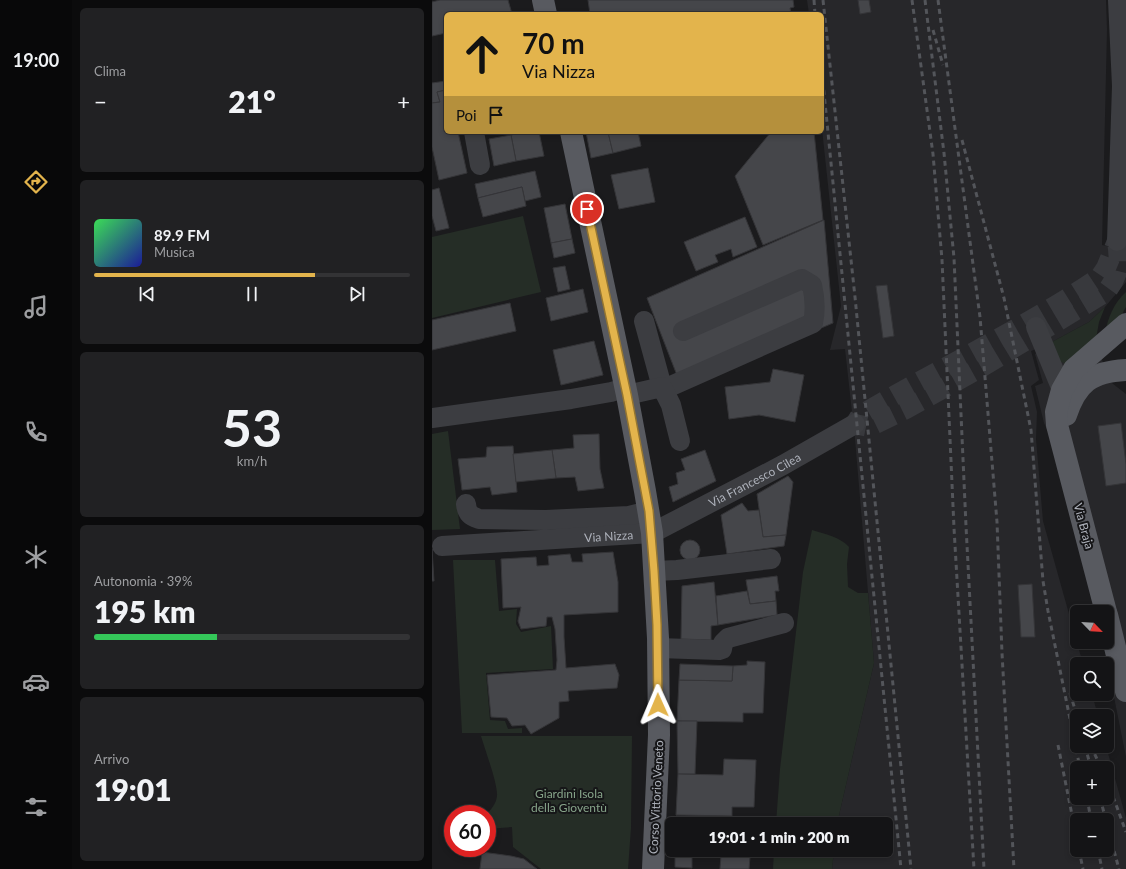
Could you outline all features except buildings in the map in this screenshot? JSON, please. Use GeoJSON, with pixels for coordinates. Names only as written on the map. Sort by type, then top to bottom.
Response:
{"type":"FeatureCollection","features":[{"type":"Feature","properties":{"kind":"main road"},"geometry":{"type":"LineString","coordinates":[[544,0],[546,12]]}},
{"type":"Feature","properties":{"kind":"main road","name":"Via Nizza"},"geometry":{"type":"LineString","coordinates":[[571,134],[626,392],[652,533]]}},
{"type":"Feature","properties":{"kind":"main road","name":"Via Braja"},"geometry":{"type":"LineString","coordinates":[[1105,605],[1057,425],[1056,412],[1062,390],[1074,369],[1126,324]]}},
{"type":"Feature","properties":{"kind":"main road"},"geometry":{"type":"LineString","coordinates":[[1126,332],[1126,341]]}},
{"type":"Feature","properties":{"kind":"main road","name":"Via Braja"},"geometry":{"type":"LineString","coordinates":[[1062,440],[1066,414],[1074,395],[1089,379],[1110,371],[1126,370]]}},
{"type":"Feature","properties":{"kind":"main road","name":"Corso Vittorio Veneto"},"geometry":{"type":"LineString","coordinates":[[652,533],[658,654],[659,734],[653,869]]}},
{"type":"Feature","properties":{"kind":"main road","name":"Via Braja"},"geometry":{"type":"LineString","coordinates":[[1114,638],[1126,690]]}},
{"type":"Feature","properties":{"kind":"street"},"geometry":{"type":"LineString","coordinates":[[1117,241],[1122,86],[1118,0]]}},
{"type":"Feature","properties":{"kind":"street"},"geometry":{"type":"LineString","coordinates":[[474,134],[480,165]]}},
{"type":"Feature","properties":{"kind":"street"},"geometry":{"type":"LineString","coordinates":[[432,418],[612,392],[626,392],[671,386],[680,383],[813,323],[815,312],[812,285],[802,279],[683,331]]}},
{"type":"Feature","properties":{"kind":"street"},"geometry":{"type":"LineString","coordinates":[[644,321],[662,387],[671,405],[680,441]]}},
{"type":"Feature","properties":{"kind":"street"},"geometry":{"type":"LineString","coordinates":[[1036,327],[1062,390]]}},
{"type":"Feature","properties":{"kind":"street","name":"Via Francesco Cilea"},"geometry":{"type":"LineString","coordinates":[[652,533],[783,465],[855,424]]}},
{"type":"Feature","properties":{"kind":"street"},"geometry":{"type":"LineString","coordinates":[[466,504],[466,511],[471,516],[479,518],[554,520],[629,516],[649,511]]}},
{"type":"Feature","properties":{"kind":"street","name":"Via Nizza"},"geometry":{"type":"LineString","coordinates":[[442,546],[652,533]]}},
{"type":"Feature","properties":{"kind":"street"},"geometry":{"type":"LineString","coordinates":[[654,571],[677,570],[771,559]]}},
{"type":"Feature","properties":{"kind":"street"},"geometry":{"type":"LineString","coordinates":[[658,654],[719,650],[722,649],[723,643],[728,638],[784,623]]}},
{"type":"Feature","properties":{"kind":"street"},"geometry":{"type":"LineString","coordinates":[[658,654],[728,660]]}},
{"type":"Feature","properties":{"kind":"shaded area"},"geometry":{"type":"Polygon","coordinates":[[[807,0],[1106,0],[1107,30],[1102,245],[1126,250],[1126,282],[1105,307],[1089,322],[1050,343],[1096,339],[1108,380],[1126,394],[1126,757],[1114,697],[1114,657],[1106,657],[1104,649],[1114,649],[1114,605],[1094,605],[1056,449],[1044,423],[1035,386],[1043,383],[1035,354],[1048,344],[1031,351],[1039,380],[1031,386],[1037,412],[1036,439],[1043,521],[1070,618],[1070,649],[1079,649],[1081,657],[1070,657],[1070,701],[1094,701],[1096,709],[1070,709],[1070,753],[1108,753],[1110,761],[1070,761],[1070,805],[1114,805],[1114,775],[1126,818],[1126,869],[832,869],[833,857],[893,857],[893,817],[839,817],[874,663],[855,439],[845,349],[830,350],[841,306],[823,134],[824,134],[824,12],[809,12],[807,0]]]}},
{"type":"Feature","properties":{"kind":"green space"},"geometry":{"type":"Polygon","coordinates":[[[523,216],[541,292],[432,318],[432,237],[523,216]]]}},
{"type":"Feature","properties":{"kind":"green space"},"geometry":{"type":"Polygon","coordinates":[[[1126,292],[1126,307],[1121,316],[1105,333],[1112,311],[1126,292]]]}},
{"type":"Feature","properties":{"kind":"green space"},"geometry":{"type":"Polygon","coordinates":[[[1105,307],[1099,322],[1096,339],[1069,365],[1057,360],[1050,343],[1089,322],[1105,307]]]}},
{"type":"Feature","properties":{"kind":"green space"},"geometry":{"type":"Polygon","coordinates":[[[448,431],[460,529],[432,530],[432,434],[448,431]]]}},
{"type":"Feature","properties":{"kind":"green space"},"geometry":{"type":"Polygon","coordinates":[[[812,530],[827,534],[837,538],[849,547],[847,564],[848,587],[858,593],[868,593],[874,663],[839,817],[777,817],[780,769],[803,572],[812,530]]]}},
{"type":"Feature","properties":{"kind":"green space"},"geometry":{"type":"Polygon","coordinates":[[[453,560],[495,560],[499,611],[517,609],[516,624],[521,632],[551,626],[553,669],[486,673],[490,720],[505,721],[508,729],[522,728],[522,733],[462,733],[453,560]]]}},
{"type":"Feature","properties":{"kind":"green space","name":"Giardini Isola della Gioventù"},"geometry":{"type":"Polygon","coordinates":[[[481,736],[632,736],[631,828],[628,869],[541,869],[513,847],[512,827],[496,828],[496,805],[494,805],[496,802],[497,791],[481,736]]]}},
{"type":"Feature","properties":{"kind":"green space"},"geometry":{"type":"Polygon","coordinates":[[[774,857],[833,857],[832,869],[773,869],[774,857]]]}},
{"type":"Feature","properties":{"kind":"tunnel"},"geometry":{"type":"LineString","coordinates":[[1117,241],[1119,255],[1118,268],[1114,280],[1106,292],[982,367],[906,409],[869,427],[855,424],[864,413],[1013,330],[1072,296],[1100,277],[1106,268],[1117,241]]}},
{"type":"Feature","properties":{"kind":"railway"},"geometry":{"type":"LineString","coordinates":[[814,0],[815,12]]}},
{"type":"Feature","properties":{"kind":"railway"},"geometry":{"type":"LineString","coordinates":[[823,0],[855,297],[911,869]]}},
{"type":"Feature","properties":{"kind":"railway"},"geometry":{"type":"LineString","coordinates":[[912,0],[933,154],[942,260],[954,528],[974,869]]}},
{"type":"Feature","properties":{"kind":"railway"},"geometry":{"type":"LineString","coordinates":[[925,0],[944,153],[954,258],[984,869]]}},
{"type":"Feature","properties":{"kind":"railway"},"geometry":{"type":"LineString","coordinates":[[938,0],[980,317],[997,522],[1002,653],[1014,869]]}},
{"type":"Feature","properties":{"kind":"railway"},"geometry":{"type":"LineString","coordinates":[[933,30],[943,65]]}},
{"type":"Feature","properties":{"kind":"railway"},"geometry":{"type":"LineString","coordinates":[[824,92],[901,869]]}},
{"type":"Feature","properties":{"kind":"railway"},"geometry":{"type":"LineString","coordinates":[[962,140],[1004,298],[1031,430],[1043,581],[1079,761]]}},
{"type":"Feature","properties":{"kind":"railway"},"geometry":{"type":"LineString","coordinates":[[1072,701],[1075,709]]}},
{"type":"Feature","properties":{"kind":"railway"},"geometry":{"type":"LineString","coordinates":[[1058,745],[1072,813]]}},
{"type":"Feature","properties":{"kind":"railway"},"geometry":{"type":"LineString","coordinates":[[1087,753],[1089,761]]}},
{"type":"Feature","properties":{"kind":"railway"},"geometry":{"type":"LineString","coordinates":[[1094,753],[1098,761]]}},
{"type":"Feature","properties":{"kind":"railway"},"geometry":{"type":"LineString","coordinates":[[1114,799],[1126,832]]}},
{"type":"Feature","properties":{"kind":"railway"},"geometry":{"type":"LineString","coordinates":[[1088,805],[1090,813]]}},
{"type":"Feature","properties":{"kind":"railway"},"geometry":{"type":"LineString","coordinates":[[1102,805],[1104,813]]}},
{"type":"Feature","properties":{"kind":"railway"},"geometry":{"type":"LineString","coordinates":[[1114,851],[1119,869]]}},
{"type":"Feature","properties":{"kind":"railway"},"geometry":{"type":"LineString","coordinates":[[1080,857],[1083,869]]}},
{"type":"Feature","properties":{"kind":"railway"},"geometry":{"type":"LineString","coordinates":[[1099,857],[1102,869]]}},
{"type":"Feature","properties":{"kind":"route"},"geometry":{"type":"LineString","coordinates":[[587,209],[627,395],[649,511],[652,533],[657,625],[658,705]]}}]}
